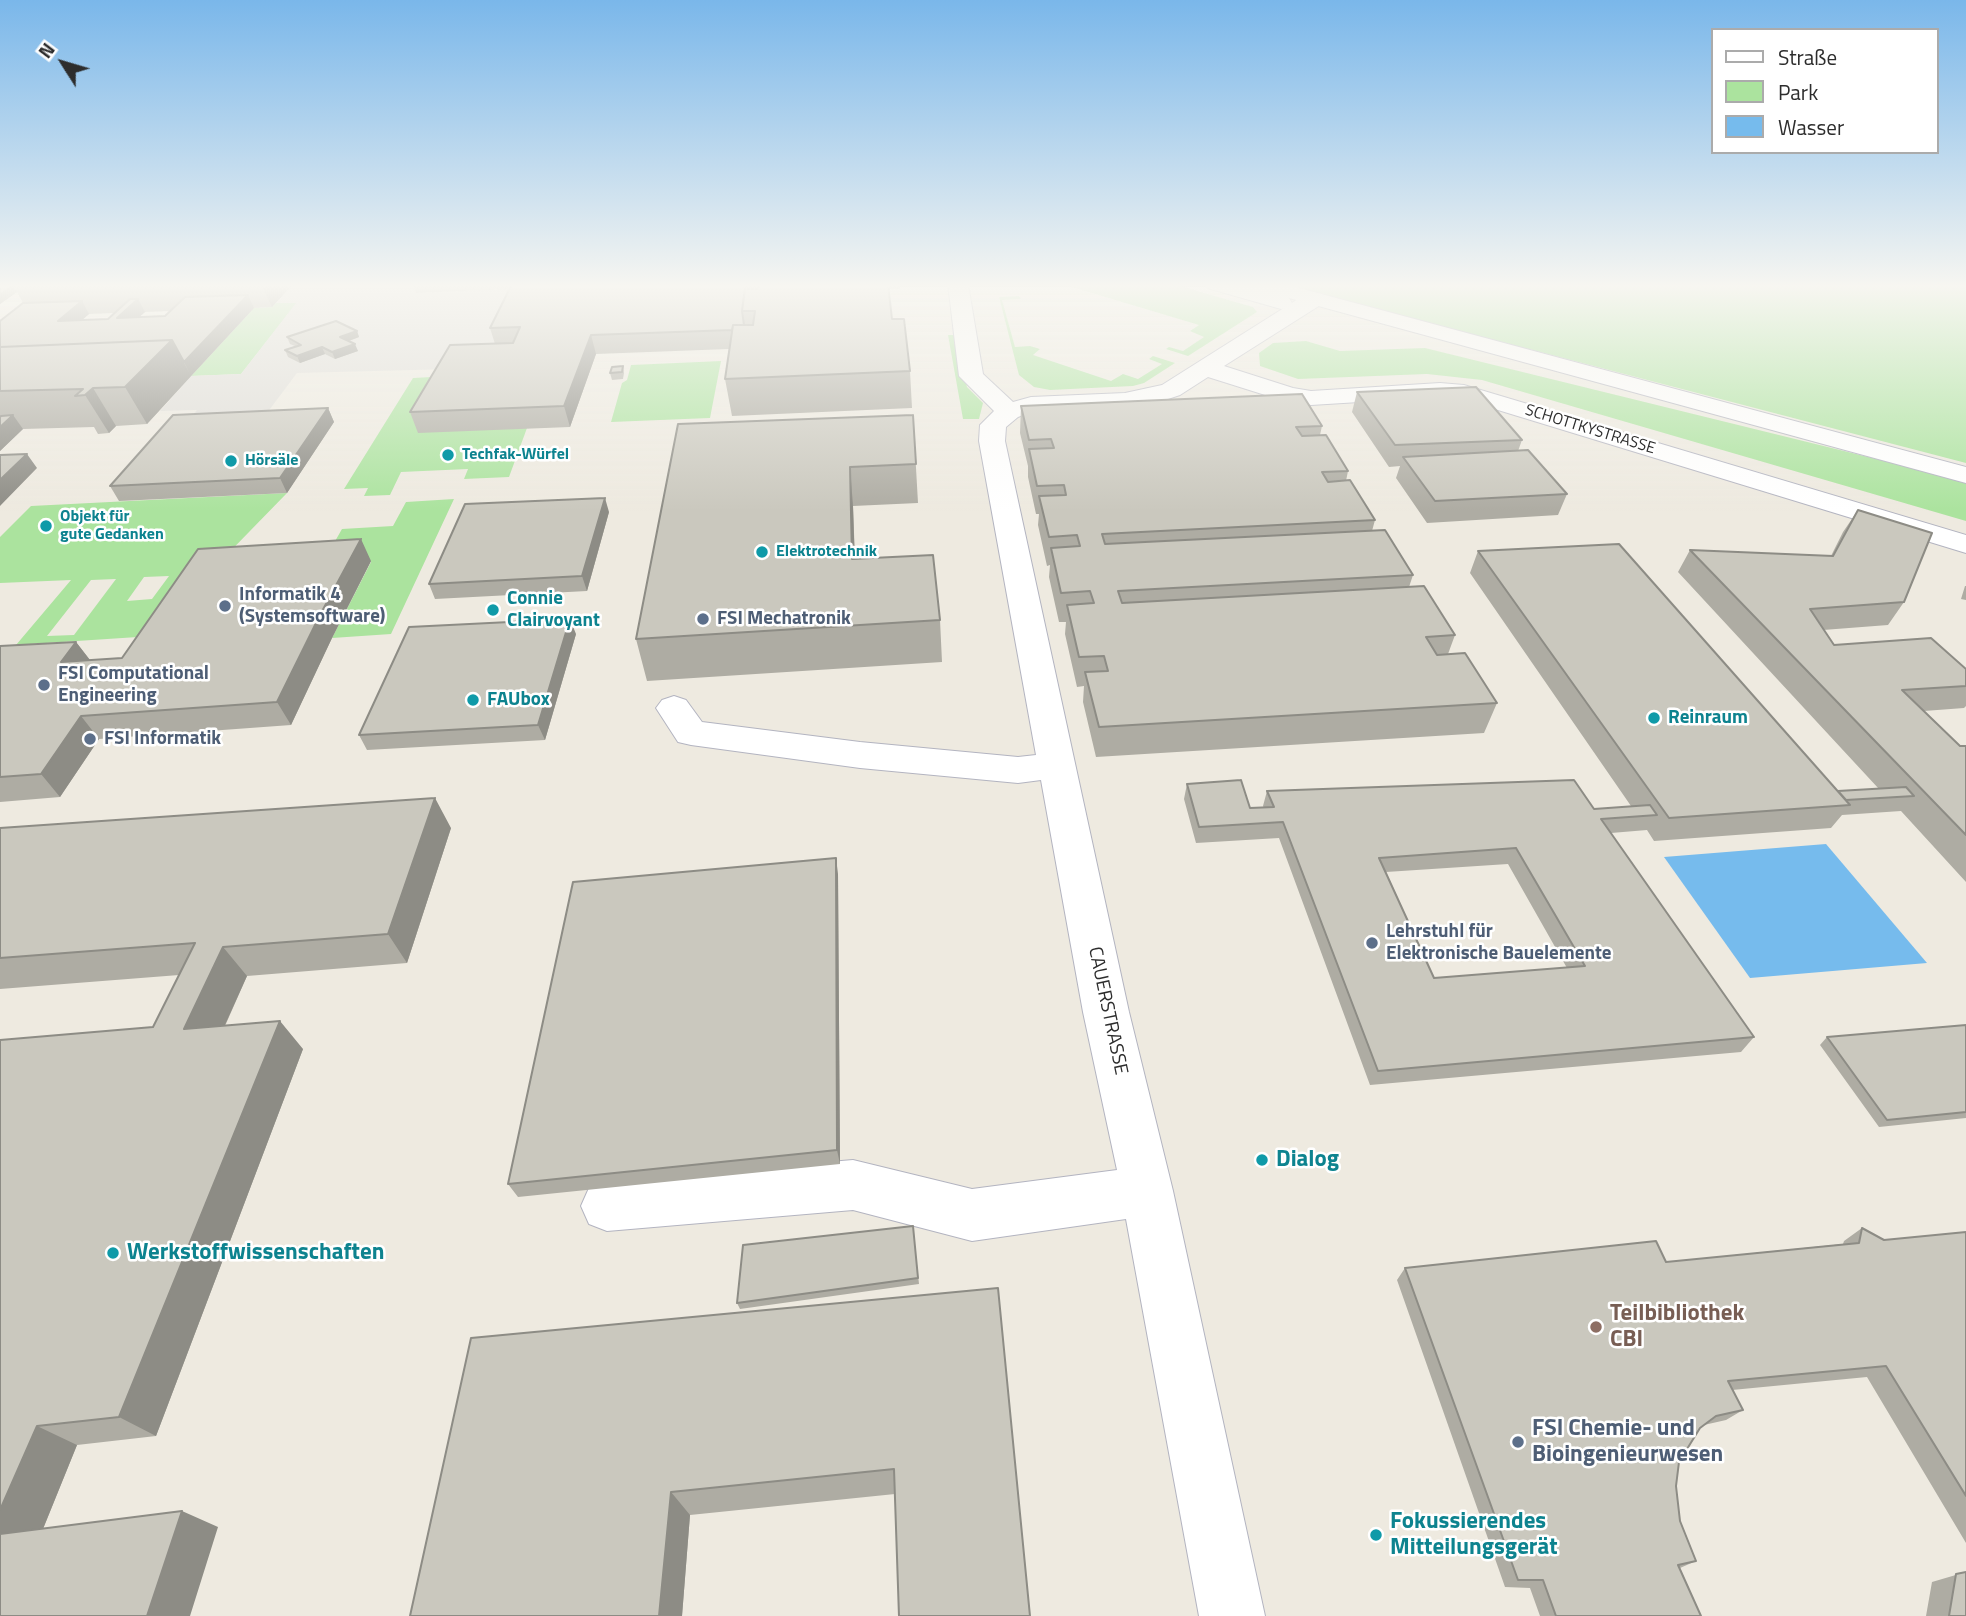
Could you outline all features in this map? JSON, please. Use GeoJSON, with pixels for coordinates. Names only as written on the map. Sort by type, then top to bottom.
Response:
{"type":"FeatureCollection","features":[{"type":"Feature","properties":{"kind":"street"},"geometry":{"type":"LineString","coordinates":[[969,359],[971,376],[1009,412],[1031,404],[1150,397],[1171,390],[1220,359]]}},
{"type":"Feature","properties":{"kind":"street"},"geometry":{"type":"LineString","coordinates":[[1540,359],[1966,475]]}},
{"type":"Feature","properties":{"kind":"street","name":"SCHOTTKYSTRASSE"},"geometry":{"type":"LineString","coordinates":[[1206,368],[1290,395],[1311,398],[1440,390],[1464,392],[1966,544]]}},
{"type":"Feature","properties":{"kind":"street","name":"CAUERSTRASSE"},"geometry":{"type":"LineString","coordinates":[[1009,412],[993,425],[993,451],[1106,1012],[1147,1191],[1232,1616]]}},
{"type":"Feature","properties":{"kind":"street"},"geometry":{"type":"LineString","coordinates":[[674,708],[691,733],[860,755],[1018,770],[1058,765]]}},
{"type":"Feature","properties":{"kind":"street"},"geometry":{"type":"LineString","coordinates":[[607,1206],[853,1185],[972,1216],[1147,1191]]}},
{"type":"Feature","properties":{"kind":"green space"},"geometry":{"type":"Polygon","coordinates":[[[206,359],[253,359],[241,374],[191,376],[206,359]]]}},
{"type":"Feature","properties":{"kind":"green space"},"geometry":{"type":"Polygon","coordinates":[[[952,359],[961,359],[967,387],[983,403],[979,419],[963,419],[952,359]]]}},
{"type":"Feature","properties":{"kind":"green space"},"geometry":{"type":"Polygon","coordinates":[[[1015,359],[1046,359],[1111,381],[1123,374],[1138,379],[1162,364],[1150,359],[1175,363],[1144,383],[1133,386],[1050,390],[1034,387],[1019,375],[1015,359]]]}},
{"type":"Feature","properties":{"kind":"green space"},"geometry":{"type":"Polygon","coordinates":[[[1259,359],[1471,359],[1966,481],[1966,521],[1482,380],[1427,374],[1298,379],[1260,366],[1259,359]]]}},
{"type":"Feature","properties":{"kind":"green space"},"geometry":{"type":"Polygon","coordinates":[[[1568,359],[1966,359],[1966,463],[1568,359]]]}},
{"type":"Feature","properties":{"kind":"green space"},"geometry":{"type":"Polygon","coordinates":[[[721,361],[710,418],[611,422],[622,383],[627,380],[631,365],[721,361]]]}},
{"type":"Feature","properties":{"kind":"green space"},"geometry":{"type":"Polygon","coordinates":[[[450,376],[527,428],[509,477],[464,479],[468,469],[401,472],[390,495],[364,496],[368,488],[344,489],[413,378],[450,376]]]}},
{"type":"Feature","properties":{"kind":"green space"},"geometry":{"type":"Polygon","coordinates":[[[287,493],[211,571],[168,635],[16,645],[71,580],[0,583],[0,537],[31,506],[287,493]],[[169,576],[144,577],[127,601],[152,599],[169,576]],[[116,579],[91,580],[47,636],[74,635],[116,579]]]}},
{"type":"Feature","properties":{"kind":"green space"},"geometry":{"type":"Polygon","coordinates":[[[454,499],[391,634],[332,638],[371,562],[322,564],[342,529],[393,526],[406,502],[454,499]]]}},
{"type":"Feature","properties":{"kind":"shaded area"},"geometry":{"type":"Polygon","coordinates":[[[252,359],[472,359],[454,369],[297,373],[258,425],[181,429],[197,410],[160,411],[191,376],[241,374],[252,359]]]}},
{"type":"Feature","properties":{"kind":"water"},"geometry":{"type":"Polygon","coordinates":[[[1826,844],[1927,963],[1750,978],[1664,857],[1826,844]]]}},
{"type":"Feature","properties":{"kind":"building"},"geometry":{"type":"Polygon","coordinates":[[[0,359],[153,359],[125,387],[93,388],[85,395],[75,396],[83,389],[0,391],[0,359]]]}},
{"type":"Feature","properties":{"kind":"building"},"geometry":{"type":"Polygon","coordinates":[[[441,359],[582,359],[564,406],[410,412],[441,359]]]}},
{"type":"Feature","properties":{"kind":"building"},"geometry":{"type":"Polygon","coordinates":[[[728,359],[909,359],[910,371],[725,379],[728,359]]]}},
{"type":"Feature","properties":{"kind":"building"},"geometry":{"type":"Polygon","coordinates":[[[623,366],[622,372],[610,373],[612,367],[623,366]]]}},
{"type":"Feature","properties":{"kind":"building"},"geometry":{"type":"Polygon","coordinates":[[[1476,387],[1522,440],[1395,445],[1357,392],[1476,387]]]}},
{"type":"Feature","properties":{"kind":"building"},"geometry":{"type":"Polygon","coordinates":[[[1302,394],[1322,426],[1296,427],[1302,436],[1326,435],[1348,471],[1322,472],[1328,482],[1350,480],[1375,520],[1102,534],[1105,544],[1385,530],[1413,575],[1118,591],[1122,603],[1424,586],[1455,635],[1426,637],[1437,655],[1465,653],[1497,703],[1099,727],[1085,672],[1108,671],[1104,656],[1079,657],[1067,605],[1094,603],[1090,591],[1061,593],[1051,548],[1080,546],[1077,535],[1049,537],[1039,496],[1066,495],[1064,485],[1037,486],[1029,449],[1054,448],[1051,439],[1029,440],[1021,406],[1302,394]]]}},
{"type":"Feature","properties":{"kind":"building","name":"Hörsäle"},"geometry":{"type":"Polygon","coordinates":[[[328,408],[280,478],[110,486],[173,415],[328,408]]]}},
{"type":"Feature","properties":{"kind":"building"},"geometry":{"type":"Polygon","coordinates":[[[13,415],[0,427],[1,416],[13,415]]]}},
{"type":"Feature","properties":{"kind":"building","name":"Elektrotechnik"},"geometry":{"type":"Polygon","coordinates":[[[913,415],[916,464],[850,467],[852,559],[933,555],[940,620],[636,639],[678,424],[913,415]]]}},
{"type":"Feature","properties":{"kind":"building"},"geometry":{"type":"Polygon","coordinates":[[[1528,450],[1567,494],[1435,501],[1403,457],[1528,450]]]}},
{"type":"Feature","properties":{"kind":"building"},"geometry":{"type":"Polygon","coordinates":[[[27,454],[0,480],[0,455],[27,454]]]}},
{"type":"Feature","properties":{"kind":"building"},"geometry":{"type":"Polygon","coordinates":[[[605,498],[582,576],[429,584],[465,504],[605,498]]]}},
{"type":"Feature","properties":{"kind":"building"},"geometry":{"type":"Polygon","coordinates":[[[1858,510],[1932,533],[1904,602],[1810,609],[1834,645],[1931,638],[1966,669],[1966,686],[1902,690],[1960,746],[1966,746],[1966,835],[1690,550],[1833,556],[1858,510]]]}},
{"type":"Feature","properties":{"kind":"building"},"geometry":{"type":"Polygon","coordinates":[[[361,539],[277,702],[81,716],[41,774],[0,777],[0,646],[76,642],[61,662],[122,658],[198,549],[361,539]]]}},
{"type":"Feature","properties":{"kind":"building","name":"Reinraum"},"geometry":{"type":"Polygon","coordinates":[[[1619,544],[1850,805],[1669,818],[1478,551],[1619,544]]]}},
{"type":"Feature","properties":{"kind":"building","name":"FAUbox"},"geometry":{"type":"Polygon","coordinates":[[[570,619],[538,725],[359,735],[409,627],[570,619]]]}},
{"type":"Feature","properties":{"kind":"building"},"geometry":{"type":"Polygon","coordinates":[[[1241,780],[1250,808],[1274,807],[1267,791],[1574,780],[1594,809],[1650,805],[1657,815],[1601,819],[1754,1037],[1378,1071],[1283,822],[1199,827],[1187,784],[1241,780]],[[1516,848],[1379,858],[1434,978],[1585,966],[1516,848]]]}},
{"type":"Feature","properties":{"kind":"building"},"geometry":{"type":"Polygon","coordinates":[[[1906,787],[1914,796],[1846,800],[1838,791],[1906,787]]]}},
{"type":"Feature","properties":{"kind":"building","name":"Werkstoffwissenschaften"},"geometry":{"type":"Polygon","coordinates":[[[435,798],[388,934],[223,947],[184,1029],[280,1021],[119,1417],[37,1426],[0,1510],[0,1040],[153,1027],[195,943],[0,958],[0,828],[435,798]]]}},
{"type":"Feature","properties":{"kind":"building"},"geometry":{"type":"Polygon","coordinates":[[[836,858],[837,1150],[508,1184],[573,882],[836,858]]]}},
{"type":"Feature","properties":{"kind":"building"},"geometry":{"type":"Polygon","coordinates":[[[1966,1025],[1966,1112],[1887,1120],[1827,1037],[1966,1025]]]}},
{"type":"Feature","properties":{"kind":"building"},"geometry":{"type":"Polygon","coordinates":[[[913,1226],[918,1278],[737,1303],[743,1245],[913,1226]]]}},
{"type":"Feature","properties":{"kind":"building"},"geometry":{"type":"Polygon","coordinates":[[[1862,1228],[1884,1240],[1966,1232],[1966,1496],[1886,1366],[1728,1381],[1743,1410],[1716,1416],[1700,1428],[1679,1462],[1676,1486],[1680,1521],[1696,1561],[1678,1565],[1701,1616],[1556,1616],[1543,1580],[1518,1580],[1405,1268],[1656,1241],[1666,1262],[1859,1243],[1862,1228]]]}},
{"type":"Feature","properties":{"kind":"building"},"geometry":{"type":"Polygon","coordinates":[[[998,1288],[1030,1616],[899,1616],[894,1469],[671,1492],[659,1616],[410,1616],[471,1338],[998,1288]]]}},
{"type":"Feature","properties":{"kind":"building"},"geometry":{"type":"Polygon","coordinates":[[[182,1511],[147,1616],[0,1616],[0,1534],[182,1511]]]}},
{"type":"Feature","properties":{"kind":"building"},"geometry":{"type":"Polygon","coordinates":[[[1966,1572],[1966,1616],[1949,1616],[1956,1574],[1966,1572]]]}},
{"type":"Feature","properties":{"kind":"place","name":"Techfak-Würfel"},"geometry":{"type":"Point","coordinates":[448,455]}},
{"type":"Feature","properties":{"kind":"place","name":"Hörsäle"},"geometry":{"type":"Point","coordinates":[231,461]}},
{"type":"Feature","properties":{"kind":"place","name":"Objekt für gute Gedanken"},"geometry":{"type":"Point","coordinates":[46,526]}},
{"type":"Feature","properties":{"kind":"place","name":"Elektrotechnik"},"geometry":{"type":"Point","coordinates":[762,552]}},
{"type":"Feature","properties":{"kind":"place","name":"Informatik 4 (Systemsoftware)"},"geometry":{"type":"Point","coordinates":[225,606]}},
{"type":"Feature","properties":{"kind":"place","name":"Connie Clairvoyant"},"geometry":{"type":"Point","coordinates":[493,610]}},
{"type":"Feature","properties":{"kind":"place","name":"FSI Mechatronik"},"geometry":{"type":"Point","coordinates":[703,619]}},
{"type":"Feature","properties":{"kind":"place","name":"FSI Computational Engineering"},"geometry":{"type":"Point","coordinates":[44,685]}},
{"type":"Feature","properties":{"kind":"place","name":"FAUbox"},"geometry":{"type":"Point","coordinates":[473,700]}},
{"type":"Feature","properties":{"kind":"place","name":"Reinraum"},"geometry":{"type":"Point","coordinates":[1654,718]}},
{"type":"Feature","properties":{"kind":"place","name":"FSI Informatik"},"geometry":{"type":"Point","coordinates":[90,739]}},
{"type":"Feature","properties":{"kind":"place","name":"Lehrstuhl für Elektronische Bauelemente"},"geometry":{"type":"Point","coordinates":[1372,943]}},
{"type":"Feature","properties":{"kind":"place","name":"Dialog"},"geometry":{"type":"Point","coordinates":[1262,1160]}},
{"type":"Feature","properties":{"kind":"place","name":"Werkstoffwissenschaften"},"geometry":{"type":"Point","coordinates":[113,1253]}},
{"type":"Feature","properties":{"kind":"place","name":"Teilbibliothek CBI"},"geometry":{"type":"Point","coordinates":[1596,1327]}},
{"type":"Feature","properties":{"kind":"place","name":"FSI Chemie- und Bioingenieurwesen"},"geometry":{"type":"Point","coordinates":[1518,1442]}},
{"type":"Feature","properties":{"kind":"place","name":"Fokussierendes Mitteilungsgerät"},"geometry":{"type":"Point","coordinates":[1376,1535]}}]}
